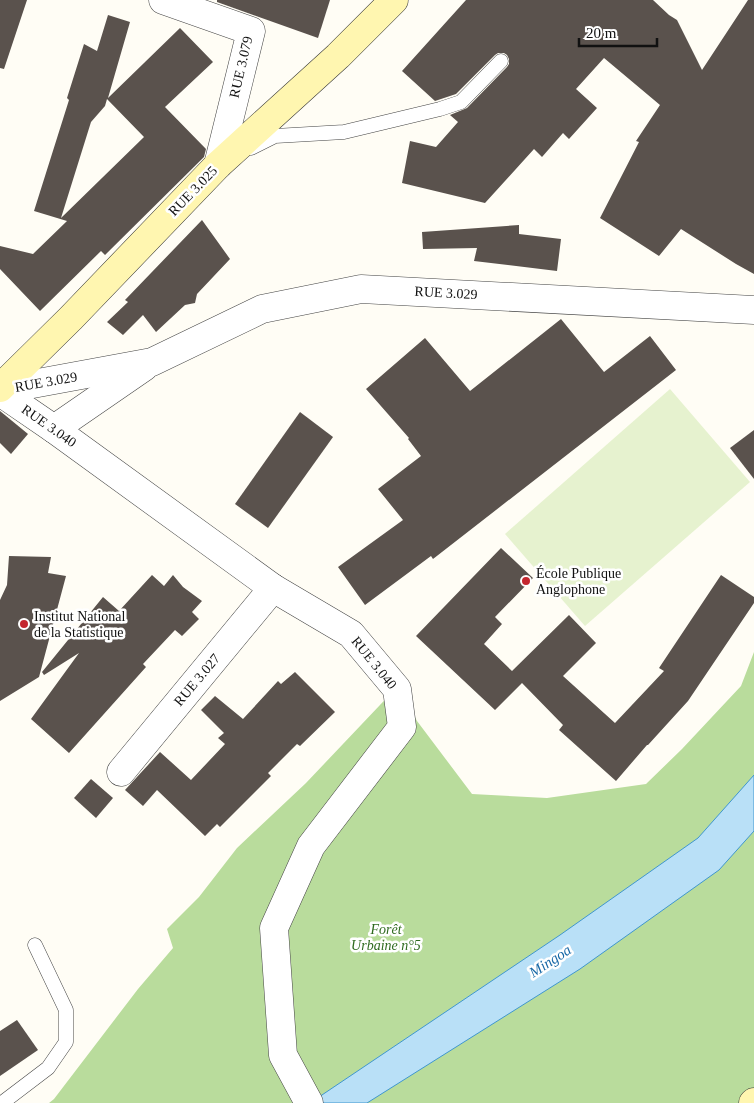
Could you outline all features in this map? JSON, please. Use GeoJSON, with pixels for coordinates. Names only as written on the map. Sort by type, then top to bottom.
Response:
{"type":"FeatureCollection","features":[{"type":"Feature","properties":{"kind":"street","name":"RUE 3.079"},"geometry":{"type":"LineString","coordinates":[[163,0],[250,30],[218,165]]}},
{"type":"Feature","properties":{"kind":"street","name":"RUE 3.025"},"geometry":{"type":"LineString","coordinates":[[0,390],[218,165],[338,56],[394,0]]}},
{"type":"Feature","properties":{"kind":"street","name":"RUE 3.029"},"geometry":{"type":"LineString","coordinates":[[54,429],[152,362],[262,309],[361,289],[754,310]]}},
{"type":"Feature","properties":{"kind":"street","name":"RUE 3.029"},"geometry":{"type":"LineString","coordinates":[[0,390],[152,362]]}},
{"type":"Feature","properties":{"kind":"street","name":"RUE 3.040"},"geometry":{"type":"LineString","coordinates":[[0,390],[273,588],[351,634],[397,689],[402,727],[311,846],[274,928],[283,1055],[309,1103]]}},
{"type":"Feature","properties":{"kind":"street","name":"RUE 3.027"},"geometry":{"type":"LineString","coordinates":[[121,772],[273,588]]}},
{"type":"Feature","properties":{"kind":"lane"},"geometry":{"type":"LineString","coordinates":[[218,165],[275,136],[344,132],[440,109],[461,102],[501,61]]}},
{"type":"Feature","properties":{"kind":"lane"},"geometry":{"type":"LineString","coordinates":[[2,1103],[48,1068],[66,1042],[66,1010],[35,945]]}},
{"type":"Feature","properties":{"kind":"green space"},"geometry":{"type":"Polygon","coordinates":[[[670,389],[750,482],[585,626],[505,534],[670,389]]]}},
{"type":"Feature","properties":{"kind":"green space","name":"Forêt Urbaine n°5"},"geometry":{"type":"Polygon","coordinates":[[[754,652],[754,1103],[49,1103],[138,989],[173,948],[167,929],[199,897],[237,848],[306,783],[398,686],[417,721],[472,794],[547,798],[646,784],[741,686],[754,652]]]}},
{"type":"Feature","properties":{"kind":"water","name":"Mingoa"},"geometry":{"type":"Polygon","coordinates":[[[754,775],[754,831],[719,870],[580,969],[367,1103],[310,1103],[560,935],[698,838],[754,775]]]}},
{"type":"Feature","properties":{"kind":"building"},"geometry":{"type":"Polygon","coordinates":[[[0,0],[27,0],[4,69],[0,68],[0,0]]]}},
{"type":"Feature","properties":{"kind":"building"},"geometry":{"type":"Polygon","coordinates":[[[217,0],[330,0],[318,38],[217,2],[217,0]]]}},
{"type":"Feature","properties":{"kind":"building"},"geometry":{"type":"Polygon","coordinates":[[[466,0],[653,0],[677,20],[702,70],[748,0],[754,0],[754,274],[681,229],[659,256],[600,218],[639,142],[636,141],[660,105],[604,58],[576,89],[597,108],[569,139],[563,133],[542,157],[534,149],[485,203],[402,183],[410,141],[436,147],[458,122],[450,115],[467,108],[509,64],[507,55],[498,53],[456,94],[435,101],[402,71],[466,0]]]}},
{"type":"Feature","properties":{"kind":"building"},"geometry":{"type":"Polygon","coordinates":[[[108,15],[130,22],[108,98],[180,28],[213,62],[165,107],[206,149],[204,157],[105,255],[101,251],[40,311],[0,269],[0,246],[33,254],[67,221],[34,211],[69,100],[67,98],[84,44],[97,51],[108,15]],[[107,99],[105,106],[91,122],[61,218],[144,137],[107,99]]]}},
{"type":"Feature","properties":{"kind":"building"},"geometry":{"type":"Polygon","coordinates":[[[202,220],[230,259],[197,294],[195,303],[185,305],[156,332],[143,315],[123,335],[107,322],[128,302],[125,300],[202,220]]]}},
{"type":"Feature","properties":{"kind":"building"},"geometry":{"type":"Polygon","coordinates":[[[519,225],[519,234],[561,239],[557,271],[474,261],[477,248],[423,249],[422,232],[519,225]]]}},
{"type":"Feature","properties":{"kind":"building"},"geometry":{"type":"Polygon","coordinates":[[[561,319],[604,372],[650,336],[676,370],[433,559],[431,556],[365,605],[338,567],[403,520],[378,489],[421,456],[409,438],[366,389],[425,338],[470,391],[561,319]]]}},
{"type":"Feature","properties":{"kind":"building"},"geometry":{"type":"Polygon","coordinates":[[[0,411],[28,434],[11,454],[0,443],[0,411]]]}},
{"type":"Feature","properties":{"kind":"building"},"geometry":{"type":"Polygon","coordinates":[[[300,412],[333,437],[268,528],[235,504],[300,412]]]}},
{"type":"Feature","properties":{"kind":"building"},"geometry":{"type":"Polygon","coordinates":[[[754,430],[754,479],[730,448],[754,430]]]}},
{"type":"Feature","properties":{"kind":"building"},"geometry":{"type":"Polygon","coordinates":[[[501,548],[533,578],[495,617],[502,624],[484,644],[512,671],[569,615],[596,643],[563,676],[615,723],[664,671],[659,668],[721,575],[754,597],[754,603],[688,701],[616,781],[559,730],[563,725],[522,683],[495,710],[416,636],[501,548]]]}},
{"type":"Feature","properties":{"kind":"building","name":"Institut National de la Statistique"},"geometry":{"type":"Polygon","coordinates":[[[9,556],[51,557],[48,573],[66,576],[39,677],[0,701],[0,600],[7,585],[9,556]]]}},
{"type":"Feature","properties":{"kind":"building"},"geometry":{"type":"Polygon","coordinates":[[[152,575],[164,586],[173,575],[183,587],[202,601],[192,612],[199,619],[182,636],[175,630],[143,664],[146,667],[69,753],[31,719],[79,653],[44,675],[42,672],[103,597],[119,611],[152,575]]]}},
{"type":"Feature","properties":{"kind":"building"},"geometry":{"type":"Polygon","coordinates":[[[295,672],[335,712],[300,746],[297,744],[268,773],[271,776],[220,827],[217,824],[205,836],[157,790],[143,806],[125,790],[160,752],[191,780],[225,744],[218,738],[224,733],[201,710],[215,696],[243,719],[278,681],[281,684],[295,672]]]}},
{"type":"Feature","properties":{"kind":"building"},"geometry":{"type":"Polygon","coordinates":[[[91,779],[113,798],[96,818],[74,798],[91,779]]]}},
{"type":"Feature","properties":{"kind":"building"},"geometry":{"type":"Polygon","coordinates":[[[17,1020],[38,1050],[0,1076],[0,1031],[17,1020]]]}},
{"type":"Feature","properties":{"kind":"place","name":"École Publique Anglophone"},"geometry":{"type":"Point","coordinates":[526,581]}},
{"type":"Feature","properties":{"kind":"place","name":"Institut National de la Statistique"},"geometry":{"type":"Point","coordinates":[24,624]}}]}
